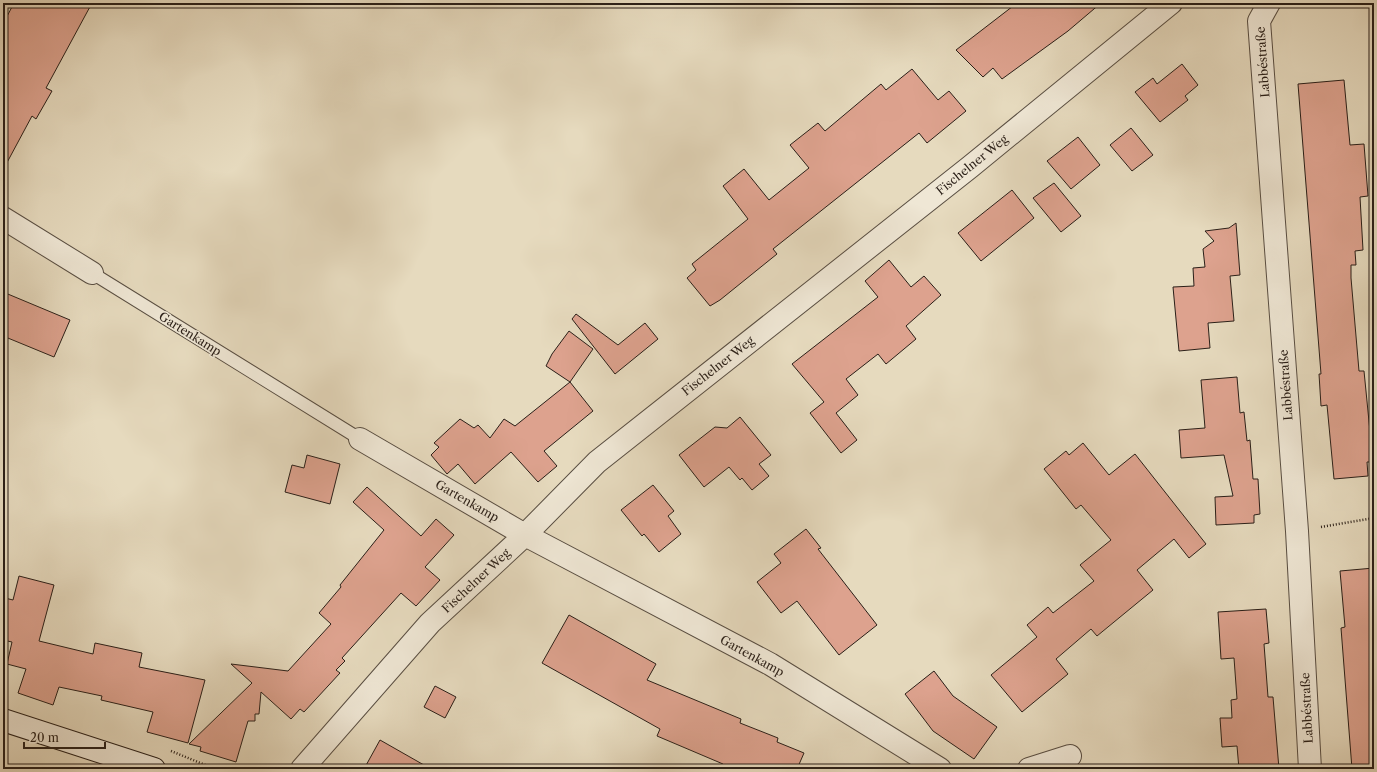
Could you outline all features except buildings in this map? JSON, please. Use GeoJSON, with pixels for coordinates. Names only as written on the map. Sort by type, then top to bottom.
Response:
{"type":"FeatureCollection","features":[{"type":"Feature","properties":{"kind":"street","name":"Fischelner Weg"},"geometry":{"type":"LineString","coordinates":[[302,769],[430,623],[525,535],[597,462],[970,167],[1171,3]]}},
{"type":"Feature","properties":{"kind":"street","name":"Labbéstraße"},"geometry":{"type":"LineString","coordinates":[[1269,3],[1259,21],[1297,531],[1310,769]]}},
{"type":"Feature","properties":{"kind":"street","name":"Gartenkamp"},"geometry":{"type":"LineString","coordinates":[[3,218],[92,273]]}},
{"type":"Feature","properties":{"kind":"street","name":"Gartenkamp"},"geometry":{"type":"LineString","coordinates":[[360,439],[525,535],[770,664],[940,769]]}},
{"type":"Feature","properties":{"kind":"street"},"geometry":{"type":"LineString","coordinates":[[3,720],[154,769]]}},
{"type":"Feature","properties":{"kind":"street"},"geometry":{"type":"LineString","coordinates":[[1029,769],[1070,756]]}},
{"type":"Feature","properties":{"kind":"lane","name":"Gartenkamp"},"geometry":{"type":"LineString","coordinates":[[92,273],[360,439]]}},
{"type":"Feature","properties":{"kind":"path"},"geometry":{"type":"LineString","coordinates":[[1297,531],[1374,518]]}}]}
